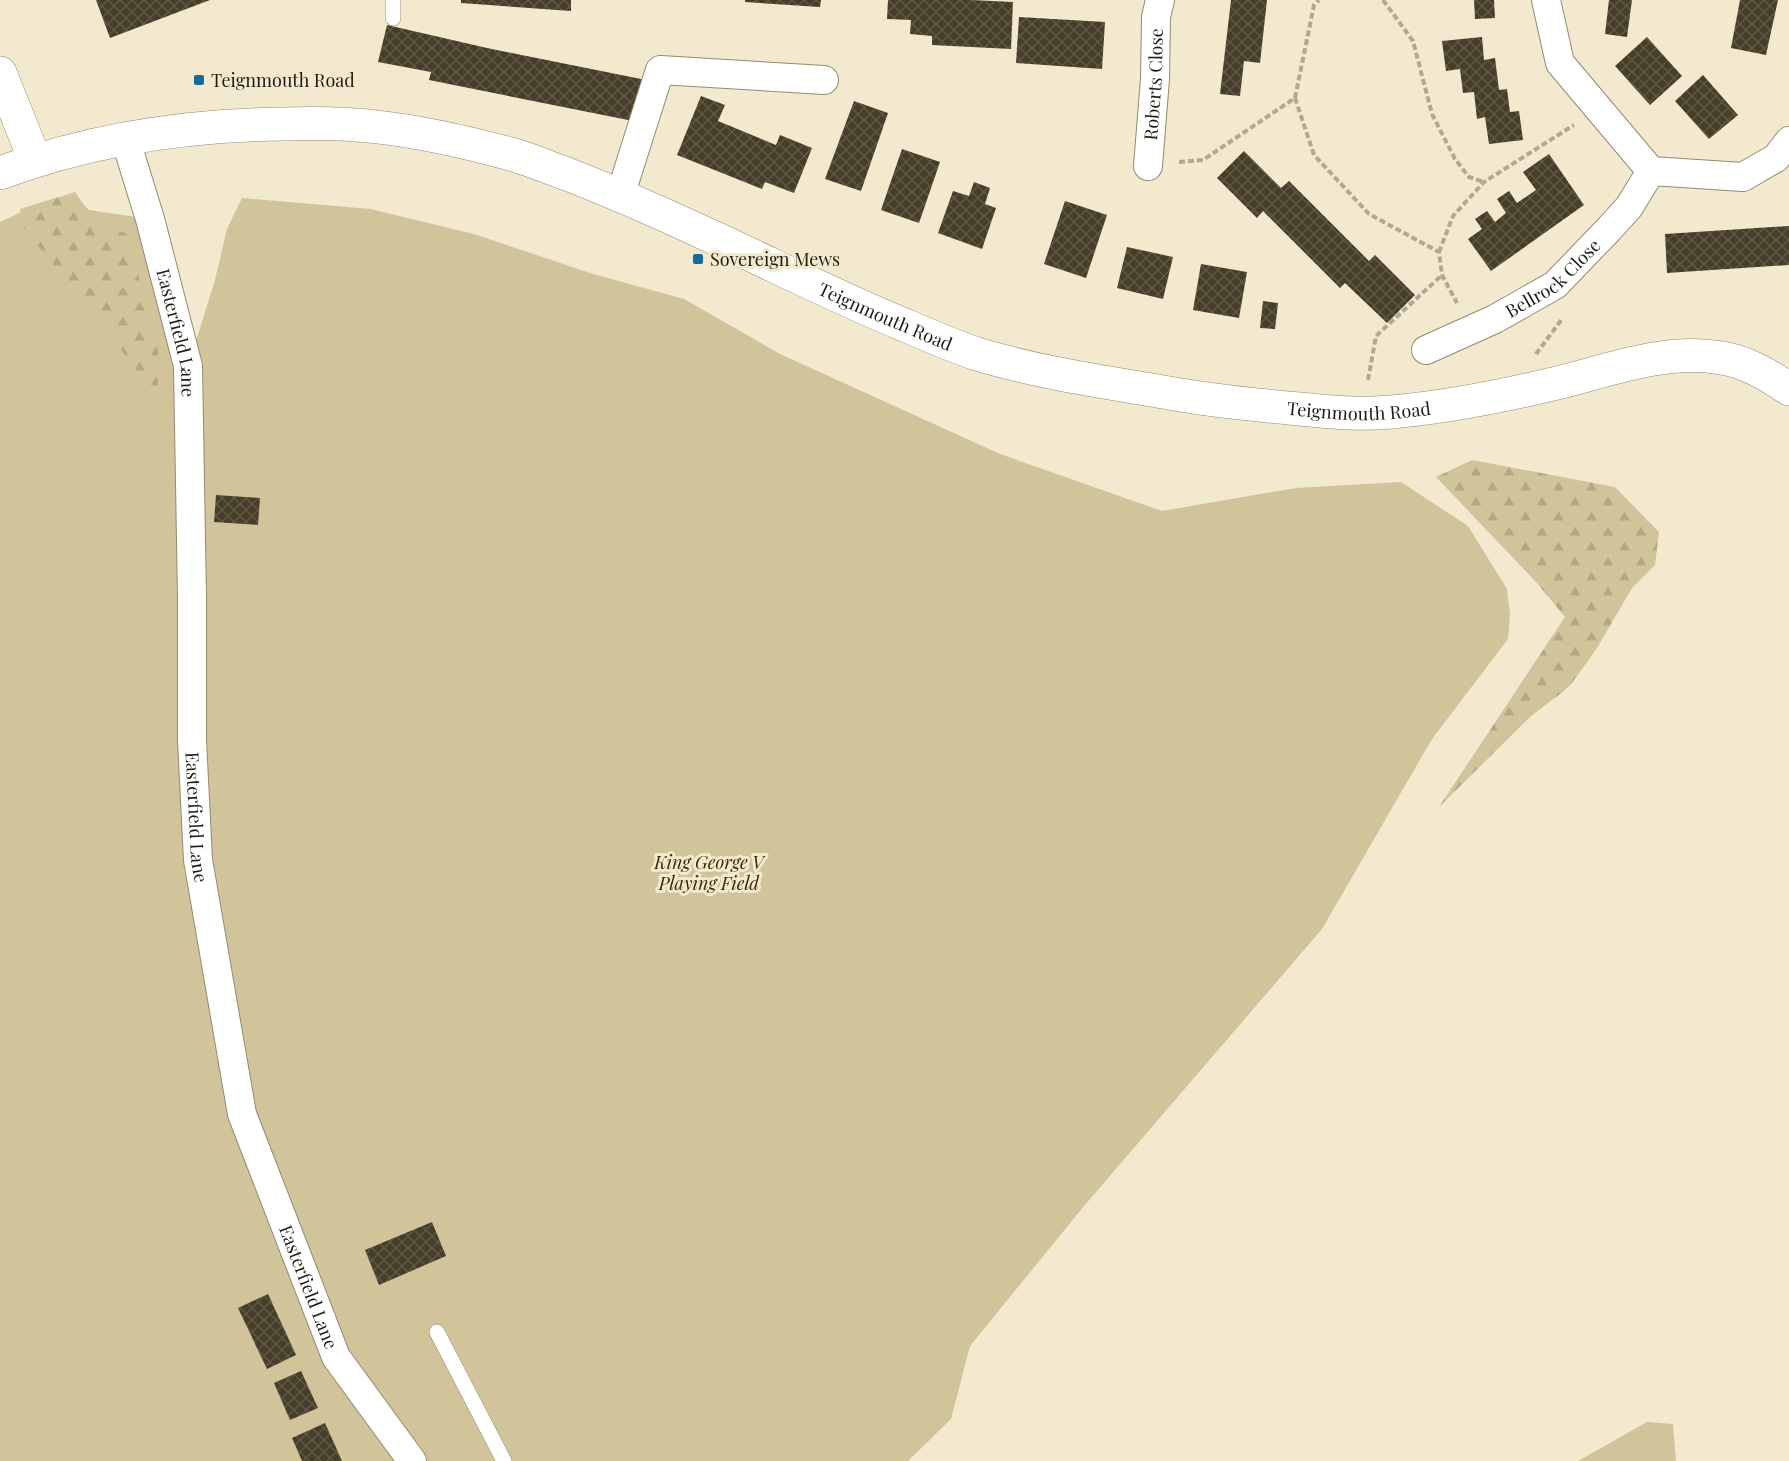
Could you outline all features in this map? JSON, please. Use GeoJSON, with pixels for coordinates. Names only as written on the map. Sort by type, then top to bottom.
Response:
{"type":"FeatureCollection","features":[{"type":"Feature","properties":{"kind":"main road"},"geometry":{"type":"LineString","coordinates":[[0,73],[35,160]]}},
{"type":"Feature","properties":{"kind":"main road","name":"Teignmouth Road"},"geometry":{"type":"LineString","coordinates":[[0,173],[35,160],[125,138],[181,130],[246,124],[317,123],[376,127],[440,138],[517,156],[593,184],[884,317],[976,354],[1064,374],[1192,397],[1344,413],[1390,412],[1505,396],[1643,361],[1690,355],[1724,358],[1764,372],[1789,389]]}},
{"type":"Feature","properties":{"kind":"street","name":"Roberts Close"},"geometry":{"type":"LineString","coordinates":[[1148,166],[1155,79],[1156,17],[1160,0]]}},
{"type":"Feature","properties":{"kind":"street"},"geometry":{"type":"LineString","coordinates":[[1546,0],[1560,63],[1651,171],[1743,177],[1776,158],[1789,141]]}},
{"type":"Feature","properties":{"kind":"street"},"geometry":{"type":"LineString","coordinates":[[620,196],[660,70],[824,80]]}},
{"type":"Feature","properties":{"kind":"street","name":"Easterfield Lane"},"geometry":{"type":"LineString","coordinates":[[125,138],[150,219],[188,366],[192,740],[198,860],[242,1114],[336,1357],[412,1461]]}},
{"type":"Feature","properties":{"kind":"street","name":"Bellrock Close"},"geometry":{"type":"LineString","coordinates":[[1426,350],[1495,319],[1555,285],[1623,214],[1651,171]]}},
{"type":"Feature","properties":{"kind":"lane"},"geometry":{"type":"LineString","coordinates":[[393,0],[393,18]]}},
{"type":"Feature","properties":{"kind":"lane"},"geometry":{"type":"LineString","coordinates":[[436,1332],[504,1461]]}},
{"type":"Feature","properties":{"kind":"path"},"geometry":{"type":"LineString","coordinates":[[1319,0],[1314,5],[1296,98],[1314,155],[1369,214],[1439,252]]}},
{"type":"Feature","properties":{"kind":"path"},"geometry":{"type":"LineString","coordinates":[[1383,0],[1413,40],[1432,114],[1455,159],[1469,177],[1484,182]]}},
{"type":"Feature","properties":{"kind":"path"},"geometry":{"type":"LineString","coordinates":[[1148,166],[1203,159],[1296,98]]}},
{"type":"Feature","properties":{"kind":"path"},"geometry":{"type":"LineString","coordinates":[[1472,330],[1442,275],[1439,252],[1453,216],[1484,182],[1568,130],[1596,107]]}},
{"type":"Feature","properties":{"kind":"path"},"geometry":{"type":"LineString","coordinates":[[1361,413],[1376,336],[1442,275]]}},
{"type":"Feature","properties":{"kind":"green space"},"geometry":{"type":"Polygon","coordinates":[[[75,192],[97,218],[110,227],[126,233],[158,344],[158,397],[24,228],[20,209],[75,192]]]}},
{"type":"Feature","properties":{"kind":"green space","name":"King George V Playing Field"},"geometry":{"type":"Polygon","coordinates":[[[242,198],[370,209],[474,234],[590,273],[684,299],[780,354],[1000,454],[1162,511],[1296,488],[1401,482],[1468,526],[1507,589],[1510,614],[1508,639],[1432,739],[1322,929],[1084,1206],[970,1346],[951,1419],[908,1461],[0,1461],[0,222],[41,203],[150,219],[189,364],[215,280],[227,229],[242,198]]]}},
{"type":"Feature","properties":{"kind":"green space"},"geometry":{"type":"Polygon","coordinates":[[[1472,460],[1615,487],[1659,532],[1655,565],[1632,588],[1597,648],[1572,683],[1531,716],[1439,807],[1565,617],[1536,582],[1436,477],[1472,460]]]}},
{"type":"Feature","properties":{"kind":"green space"},"geometry":{"type":"Polygon","coordinates":[[[1647,1422],[1673,1424],[1676,1461],[1578,1461],[1647,1422]]]}},
{"type":"Feature","properties":{"kind":"building"},"geometry":{"type":"Polygon","coordinates":[[[96,0],[210,0],[110,38],[96,0]]]}},
{"type":"Feature","properties":{"kind":"building"},"geometry":{"type":"Polygon","coordinates":[[[461,0],[571,0],[571,11],[461,3],[461,0]]]}},
{"type":"Feature","properties":{"kind":"building"},"geometry":{"type":"Polygon","coordinates":[[[745,0],[821,0],[820,7],[745,2],[745,0]]]}},
{"type":"Feature","properties":{"kind":"building"},"geometry":{"type":"Polygon","coordinates":[[[888,0],[1013,2],[1011,49],[932,45],[932,36],[910,34],[911,20],[887,19],[888,0]]]}},
{"type":"Feature","properties":{"kind":"building"},"geometry":{"type":"Polygon","coordinates":[[[1231,0],[1267,0],[1260,63],[1244,61],[1240,96],[1220,94],[1231,0]]]}},
{"type":"Feature","properties":{"kind":"building"},"geometry":{"type":"Polygon","coordinates":[[[1474,0],[1494,0],[1495,18],[1475,19],[1474,0]]]}},
{"type":"Feature","properties":{"kind":"building"},"geometry":{"type":"Polygon","coordinates":[[[1609,0],[1632,0],[1627,37],[1605,34],[1609,0]]]}},
{"type":"Feature","properties":{"kind":"building"},"geometry":{"type":"Polygon","coordinates":[[[1740,0],[1778,0],[1766,55],[1731,48],[1740,0]]]}},
{"type":"Feature","properties":{"kind":"building"},"geometry":{"type":"Polygon","coordinates":[[[1019,17],[1105,22],[1102,69],[1016,63],[1019,17]]]}},
{"type":"Feature","properties":{"kind":"building"},"geometry":{"type":"Polygon","coordinates":[[[387,25],[646,80],[638,122],[429,80],[431,72],[378,62],[387,25]]]}},
{"type":"Feature","properties":{"kind":"building"},"geometry":{"type":"Polygon","coordinates":[[[1482,37],[1484,60],[1495,58],[1499,90],[1507,89],[1510,112],[1519,111],[1523,140],[1489,144],[1485,117],[1477,119],[1474,92],[1463,93],[1460,69],[1446,71],[1442,41],[1482,37]]]}},
{"type":"Feature","properties":{"kind":"building"},"geometry":{"type":"Polygon","coordinates":[[[1647,37],[1682,76],[1650,105],[1615,66],[1647,37]]]}},
{"type":"Feature","properties":{"kind":"building"},"geometry":{"type":"Polygon","coordinates":[[[1703,75],[1738,115],[1709,139],[1675,101],[1703,75]]]}},
{"type":"Feature","properties":{"kind":"building"},"geometry":{"type":"Polygon","coordinates":[[[701,96],[725,105],[718,121],[776,145],[780,135],[812,148],[794,193],[765,182],[762,189],[677,155],[701,96]]]}},
{"type":"Feature","properties":{"kind":"building"},"geometry":{"type":"Polygon","coordinates":[[[854,101],[888,113],[861,191],[825,179],[854,101]]]}},
{"type":"Feature","properties":{"kind":"building"},"geometry":{"type":"Polygon","coordinates":[[[902,149],[940,162],[919,223],[881,210],[902,149]]]}},
{"type":"Feature","properties":{"kind":"building"},"geometry":{"type":"Polygon","coordinates":[[[1244,151],[1281,188],[1289,181],[1369,261],[1375,255],[1415,295],[1387,323],[1345,283],[1340,288],[1263,211],[1257,218],[1217,178],[1244,151]]]}},
{"type":"Feature","properties":{"kind":"building"},"geometry":{"type":"Polygon","coordinates":[[[1549,154],[1584,205],[1491,271],[1468,239],[1482,229],[1475,219],[1487,211],[1495,222],[1506,213],[1497,199],[1509,191],[1517,203],[1536,190],[1523,172],[1549,154]]]}},
{"type":"Feature","properties":{"kind":"building"},"geometry":{"type":"Polygon","coordinates":[[[974,182],[990,188],[985,204],[996,208],[982,249],[938,233],[953,191],[969,196],[974,182]]]}},
{"type":"Feature","properties":{"kind":"building"},"geometry":{"type":"Polygon","coordinates":[[[1065,201],[1107,215],[1086,278],[1044,264],[1065,201]]]}},
{"type":"Feature","properties":{"kind":"building"},"geometry":{"type":"Polygon","coordinates":[[[1789,226],[1789,265],[1667,273],[1665,234],[1789,226]]]}},
{"type":"Feature","properties":{"kind":"building"},"geometry":{"type":"Polygon","coordinates":[[[1127,247],[1173,257],[1163,299],[1117,288],[1127,247]]]}},
{"type":"Feature","properties":{"kind":"building"},"geometry":{"type":"Polygon","coordinates":[[[1201,264],[1247,272],[1239,318],[1193,310],[1201,264]]]}},
{"type":"Feature","properties":{"kind":"building"},"geometry":{"type":"Polygon","coordinates":[[[1263,301],[1278,303],[1275,329],[1260,328],[1263,301]]]}},
{"type":"Feature","properties":{"kind":"building"},"geometry":{"type":"Polygon","coordinates":[[[216,495],[260,498],[258,525],[214,522],[216,495]]]}},
{"type":"Feature","properties":{"kind":"building"},"geometry":{"type":"Polygon","coordinates":[[[432,1222],[446,1256],[379,1285],[365,1250],[432,1222]]]}},
{"type":"Feature","properties":{"kind":"building"},"geometry":{"type":"Polygon","coordinates":[[[268,1294],[296,1355],[267,1369],[238,1308],[268,1294]]]}},
{"type":"Feature","properties":{"kind":"building"},"geometry":{"type":"Polygon","coordinates":[[[301,1371],[318,1408],[290,1420],[274,1383],[301,1371]]]}},
{"type":"Feature","properties":{"kind":"building"},"geometry":{"type":"Polygon","coordinates":[[[325,1423],[342,1461],[302,1461],[292,1438],[325,1423]]]}},
{"type":"Feature","properties":{"kind":"place","name":"Teignmouth Road"},"geometry":{"type":"Point","coordinates":[199,80]}},
{"type":"Feature","properties":{"kind":"place","name":"Sovereign Mews"},"geometry":{"type":"Point","coordinates":[698,259]}}]}
